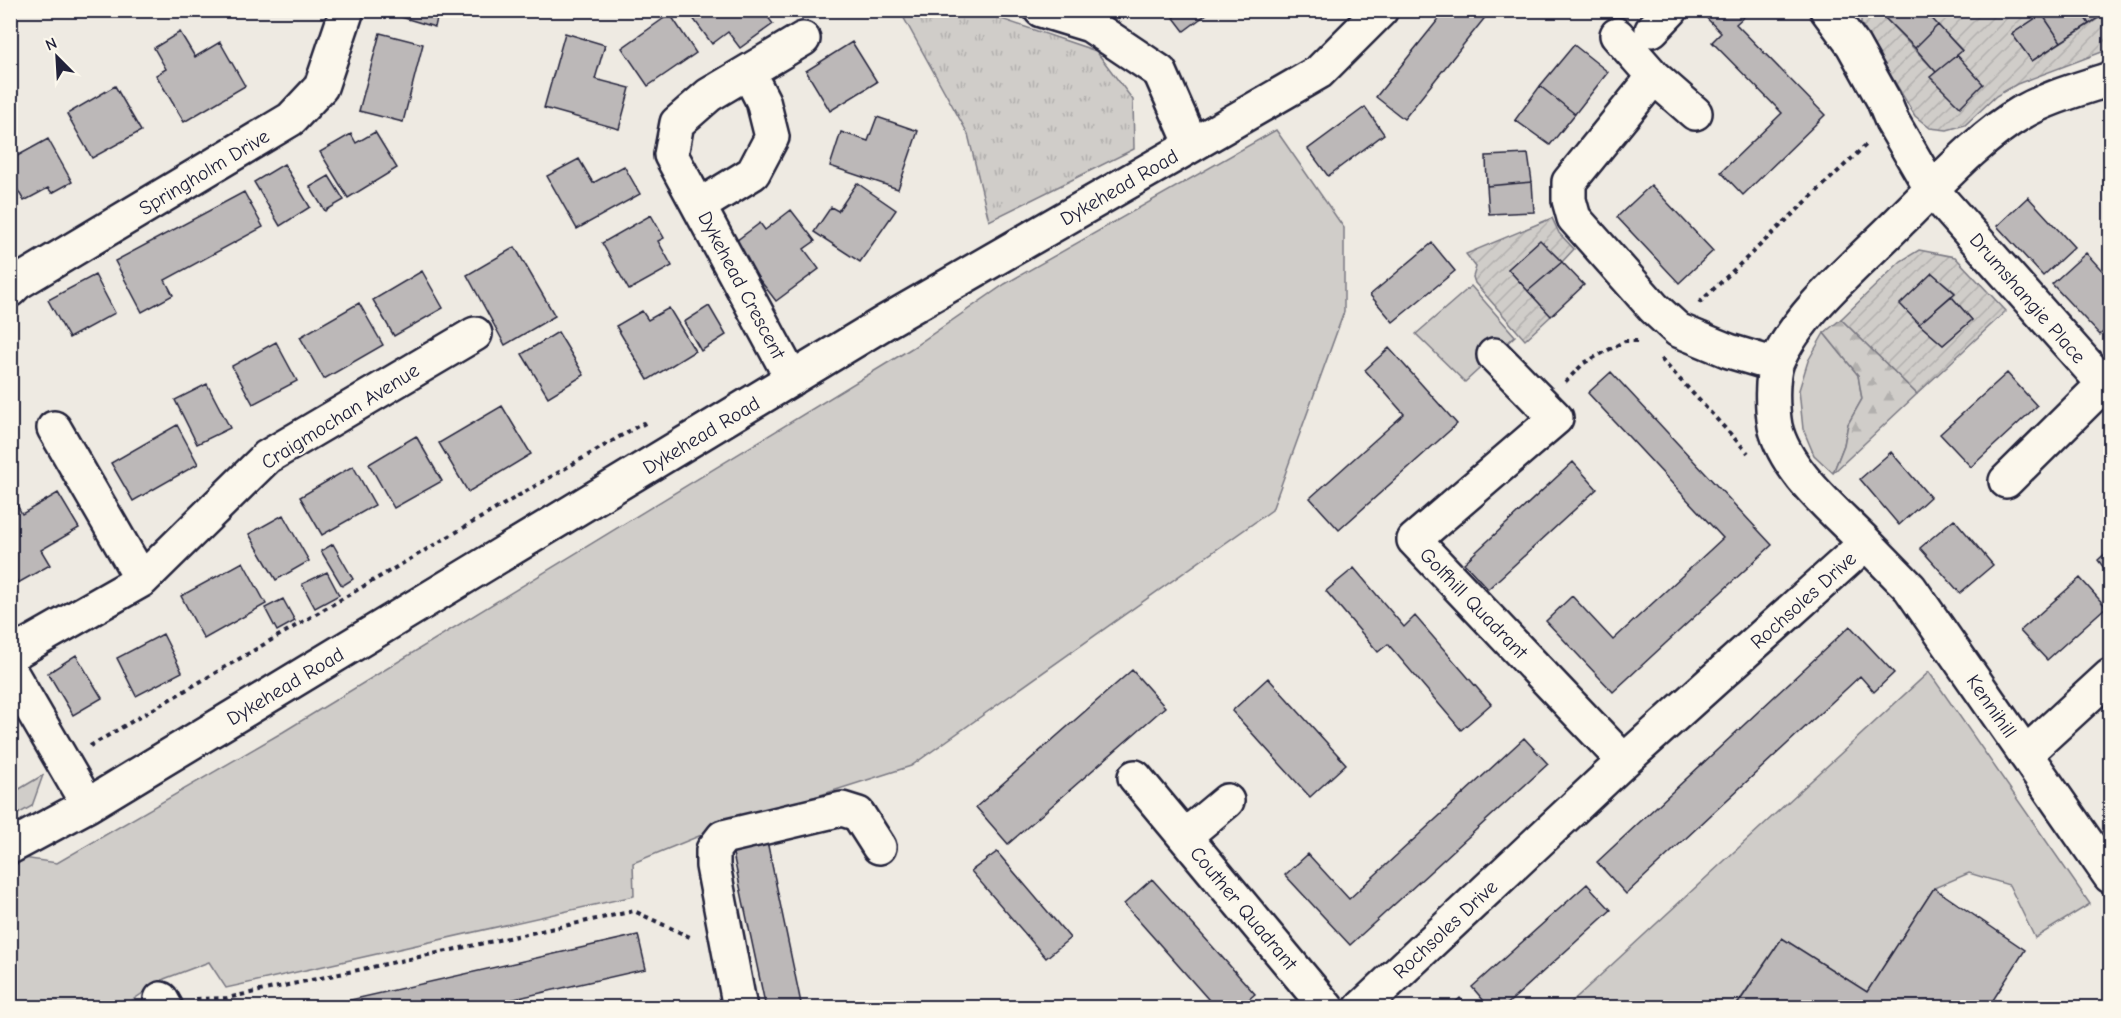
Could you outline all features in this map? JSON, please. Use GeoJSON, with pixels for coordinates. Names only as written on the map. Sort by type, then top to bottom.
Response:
{"type":"FeatureCollection","features":[{"type":"Feature","properties":{"kind":"street","name":"Springholm Drive"},"geometry":{"type":"LineString","coordinates":[[10,290],[291,119],[321,87],[347,10]]}},
{"type":"Feature","properties":{"kind":"street"},"geometry":{"type":"LineString","coordinates":[[1041,10],[1094,18],[1160,72],[1192,145]]}},
{"type":"Feature","properties":{"kind":"street","name":"Dykehead Road"},"geometry":{"type":"LineString","coordinates":[[10,847],[88,806],[887,321],[1319,72],[1381,10]]}},
{"type":"Feature","properties":{"kind":"street","name":"Drumshangie Place"},"geometry":{"type":"LineString","coordinates":[[1827,10],[1853,45],[1883,99],[1892,121],[1932,190],[2107,381],[2006,481]]}},
{"type":"Feature","properties":{"kind":"street"},"geometry":{"type":"LineString","coordinates":[[1617,35],[1654,76],[1695,113]]}},
{"type":"Feature","properties":{"kind":"street","name":"Dykehead Crescent"},"geometry":{"type":"LineString","coordinates":[[792,379],[696,198],[670,155],[677,123],[709,96],[803,39]]}},
{"type":"Feature","properties":{"kind":"street"},"geometry":{"type":"LineString","coordinates":[[696,198],[753,172],[772,137],[763,101],[748,72]]}},
{"type":"Feature","properties":{"kind":"street"},"geometry":{"type":"LineString","coordinates":[[1654,76],[1569,182],[1569,200],[1574,218],[1654,308],[1678,330],[1729,351],[1776,365]]}},
{"type":"Feature","properties":{"kind":"street","name":"Rochsoles Drive"},"geometry":{"type":"LineString","coordinates":[[1361,1008],[1624,761],[1866,543],[1796,471],[1783,450],[1775,425],[1773,393],[1776,365],[1790,338],[1820,301],[1982,142],[2020,114],[2055,96],[2110,79]]}},
{"type":"Feature","properties":{"kind":"street","name":"Craigmochan Avenue"},"geometry":{"type":"LineString","coordinates":[[10,656],[142,580],[267,457],[475,334]]}},
{"type":"Feature","properties":{"kind":"street","name":"Golfhill Quadrant"},"geometry":{"type":"LineString","coordinates":[[1494,355],[1556,418],[1414,540],[1624,761]]}},
{"type":"Feature","properties":{"kind":"street"},"geometry":{"type":"LineString","coordinates":[[54,428],[142,580]]}},
{"type":"Feature","properties":{"kind":"street","name":"Kennihill"},"geometry":{"type":"LineString","coordinates":[[1866,543],[1910,588],[2110,876]]}},
{"type":"Feature","properties":{"kind":"street"},"geometry":{"type":"LineString","coordinates":[[10,671],[88,806]]}},
{"type":"Feature","properties":{"kind":"street"},"geometry":{"type":"LineString","coordinates":[[2025,754],[2110,676]]}},
{"type":"Feature","properties":{"kind":"street","name":"Couther Quadrant"},"geometry":{"type":"LineString","coordinates":[[1135,777],[1327,1008]]}},
{"type":"Feature","properties":{"kind":"street","name":"Couther Quadrant"},"geometry":{"type":"LineString","coordinates":[[1185,836],[1227,801]]}},
{"type":"Feature","properties":{"kind":"street"},"geometry":{"type":"LineString","coordinates":[[740,1008],[713,866],[713,850],[723,837],[842,809],[858,814],[879,847]]}},
{"type":"Feature","properties":{"kind":"path"},"geometry":{"type":"LineString","coordinates":[[1678,330],[1699,303],[1892,121]]}},
{"type":"Feature","properties":{"kind":"path"},"geometry":{"type":"LineString","coordinates":[[1542,403],[1584,363],[1625,341],[1644,342]]}},
{"type":"Feature","properties":{"kind":"path"},"geometry":{"type":"LineString","coordinates":[[1660,358],[1761,466],[1783,450]]}},
{"type":"Feature","properties":{"kind":"path"},"geometry":{"type":"LineString","coordinates":[[64,765],[86,748],[643,423],[663,458]]}},
{"type":"Feature","properties":{"kind":"path"},"geometry":{"type":"LineString","coordinates":[[164,1003],[227,998],[634,911],[729,955]]}},
{"type":"Feature","properties":{"kind":"green space"},"geometry":{"type":"Polygon","coordinates":[[[900,11],[981,11],[1096,51],[1133,100],[1134,149],[989,221],[968,134],[900,11]]]}},
{"type":"Feature","properties":{"kind":"green space"},"geometry":{"type":"Polygon","coordinates":[[[1861,11],[1891,11],[1884,17],[1936,72],[1931,77],[1962,50],[1924,11],[2047,11],[2012,34],[2032,61],[2110,11],[2110,49],[2017,84],[1996,96],[1965,125],[1947,130],[1930,128],[1915,116],[1887,69],[1861,23],[1861,11]]]}},
{"type":"Feature","properties":{"kind":"green space"},"geometry":{"type":"Polygon","coordinates":[[[1276,130],[1344,228],[1344,312],[1272,510],[911,766],[726,825],[633,863],[634,896],[226,988],[209,962],[164,979],[122,1007],[11,1007],[10,856],[57,863],[283,732],[912,348],[1005,284],[1276,130]]]}},
{"type":"Feature","properties":{"kind":"green space"},"geometry":{"type":"Polygon","coordinates":[[[1552,218],[1559,233],[1574,249],[1562,262],[1540,241],[1508,269],[1551,316],[1525,340],[1475,283],[1473,277],[1476,267],[1466,254],[1552,218]]]}},
{"type":"Feature","properties":{"kind":"green space"},"geometry":{"type":"Polygon","coordinates":[[[1919,250],[1955,257],[2006,311],[1917,394],[1841,319],[1901,261],[1919,250]],[[1932,273],[1919,324],[1943,345],[1972,320],[1951,296],[1955,292],[1932,273]]]}},
{"type":"Feature","properties":{"kind":"green space"},"geometry":{"type":"Polygon","coordinates":[[[1471,286],[1515,336],[1465,382],[1416,334],[1471,286]]]}},
{"type":"Feature","properties":{"kind":"green space"},"geometry":{"type":"Polygon","coordinates":[[[1841,319],[1917,394],[1833,473],[1844,445],[1848,424],[1862,399],[1858,375],[1824,333],[1841,319]]]}},
{"type":"Feature","properties":{"kind":"green space"},"geometry":{"type":"Polygon","coordinates":[[[1824,333],[1858,375],[1862,399],[1848,424],[1844,445],[1833,473],[1814,455],[1803,429],[1799,390],[1808,361],[1824,333]]]}},
{"type":"Feature","properties":{"kind":"green space"},"geometry":{"type":"Polygon","coordinates":[[[1929,672],[2090,904],[2035,938],[2009,885],[1969,873],[1934,888],[1867,992],[1782,938],[1735,1007],[1565,1008],[1929,672]]]}},
{"type":"Feature","properties":{"kind":"green space"},"geometry":{"type":"Polygon","coordinates":[[[43,775],[32,806],[11,818],[11,794],[43,775]]]}},
{"type":"Feature","properties":{"kind":"building"},"geometry":{"type":"Polygon","coordinates":[[[385,10],[439,10],[435,27],[384,12],[385,10]]]}},
{"type":"Feature","properties":{"kind":"building"},"geometry":{"type":"Polygon","coordinates":[[[687,10],[763,10],[773,24],[740,48],[728,32],[712,44],[687,10]]]}},
{"type":"Feature","properties":{"kind":"building"},"geometry":{"type":"Polygon","coordinates":[[[1168,10],[1212,10],[1184,31],[1168,10]]]}},
{"type":"Feature","properties":{"kind":"building"},"geometry":{"type":"Polygon","coordinates":[[[1446,10],[1491,10],[1404,119],[1376,97],[1446,10]]]}},
{"type":"Feature","properties":{"kind":"building"},"geometry":{"type":"Polygon","coordinates":[[[1699,10],[1744,10],[1747,14],[1736,24],[1825,115],[1743,195],[1721,172],[1782,113],[1712,42],[1721,33],[1699,10]]]}},
{"type":"Feature","properties":{"kind":"building"},"geometry":{"type":"Polygon","coordinates":[[[1891,10],[1924,10],[1938,25],[1915,48],[1884,17],[1891,10]]]}},
{"type":"Feature","properties":{"kind":"building"},"geometry":{"type":"Polygon","coordinates":[[[2047,10],[2080,10],[2089,24],[2061,42],[2042,14],[2047,10]]]}},
{"type":"Feature","properties":{"kind":"building"},"geometry":{"type":"Polygon","coordinates":[[[2080,10],[2109,10],[2089,24],[2080,10]]]}},
{"type":"Feature","properties":{"kind":"building"},"geometry":{"type":"Polygon","coordinates":[[[670,14],[696,53],[648,86],[622,48],[670,14]]]}},
{"type":"Feature","properties":{"kind":"building"},"geometry":{"type":"Polygon","coordinates":[[[2042,14],[2061,42],[2032,61],[2012,34],[2042,14]]]}},
{"type":"Feature","properties":{"kind":"building"},"geometry":{"type":"Polygon","coordinates":[[[1938,25],[1962,51],[1936,72],[1915,48],[1938,25]]]}},
{"type":"Feature","properties":{"kind":"building"},"geometry":{"type":"Polygon","coordinates":[[[180,32],[195,57],[220,42],[245,86],[184,122],[156,75],[166,69],[154,48],[180,32]]]}},
{"type":"Feature","properties":{"kind":"building"},"geometry":{"type":"Polygon","coordinates":[[[380,33],[423,44],[403,122],[359,111],[380,33]]]}},
{"type":"Feature","properties":{"kind":"building"},"geometry":{"type":"Polygon","coordinates":[[[565,33],[605,45],[595,79],[630,88],[619,129],[544,108],[565,33]]]}},
{"type":"Feature","properties":{"kind":"building"},"geometry":{"type":"Polygon","coordinates":[[[852,42],[877,82],[830,111],[806,71],[852,42]]]}},
{"type":"Feature","properties":{"kind":"building"},"geometry":{"type":"Polygon","coordinates":[[[1574,45],[1608,72],[1575,114],[1540,86],[1574,45]]]}},
{"type":"Feature","properties":{"kind":"building"},"geometry":{"type":"Polygon","coordinates":[[[1957,55],[1983,84],[1960,107],[1930,77],[1957,55]]]}},
{"type":"Feature","properties":{"kind":"building"},"geometry":{"type":"Polygon","coordinates":[[[115,86],[141,131],[92,158],[67,114],[115,86]]]}},
{"type":"Feature","properties":{"kind":"building"},"geometry":{"type":"Polygon","coordinates":[[[1540,86],[1575,114],[1550,145],[1515,120],[1540,86]]]}},
{"type":"Feature","properties":{"kind":"building"},"geometry":{"type":"Polygon","coordinates":[[[1365,107],[1384,134],[1328,176],[1308,149],[1365,107]]]}},
{"type":"Feature","properties":{"kind":"building"},"geometry":{"type":"Polygon","coordinates":[[[877,117],[918,131],[898,189],[830,166],[841,132],[868,141],[877,117]]]}},
{"type":"Feature","properties":{"kind":"building"},"geometry":{"type":"Polygon","coordinates":[[[375,132],[397,168],[348,198],[320,152],[351,134],[356,143],[375,132]]]}},
{"type":"Feature","properties":{"kind":"building"},"geometry":{"type":"Polygon","coordinates":[[[48,139],[72,182],[52,193],[48,188],[24,201],[10,177],[10,160],[48,139]]]}},
{"type":"Feature","properties":{"kind":"building"},"geometry":{"type":"Polygon","coordinates":[[[1528,154],[1532,182],[1487,186],[1486,156],[1528,154]]]}},
{"type":"Feature","properties":{"kind":"building"},"geometry":{"type":"Polygon","coordinates":[[[579,159],[593,183],[624,166],[640,194],[577,229],[547,176],[579,159]]]}},
{"type":"Feature","properties":{"kind":"building"},"geometry":{"type":"Polygon","coordinates":[[[284,164],[310,207],[280,226],[254,182],[284,164]]]}},
{"type":"Feature","properties":{"kind":"building"},"geometry":{"type":"Polygon","coordinates":[[[329,176],[344,200],[325,211],[310,187],[329,176]]]}},
{"type":"Feature","properties":{"kind":"building"},"geometry":{"type":"Polygon","coordinates":[[[1532,182],[1534,212],[1489,214],[1487,186],[1532,182]]]}},
{"type":"Feature","properties":{"kind":"building"},"geometry":{"type":"Polygon","coordinates":[[[857,183],[896,210],[860,262],[814,232],[831,207],[838,211],[857,183]]]}},
{"type":"Feature","properties":{"kind":"building"},"geometry":{"type":"Polygon","coordinates":[[[1651,185],[1713,251],[1679,283],[1617,217],[1651,185]]]}},
{"type":"Feature","properties":{"kind":"building"},"geometry":{"type":"Polygon","coordinates":[[[244,192],[263,227],[165,280],[173,295],[142,312],[115,261],[244,192]]]}},
{"type":"Feature","properties":{"kind":"building"},"geometry":{"type":"Polygon","coordinates":[[[2028,197],[2074,247],[2043,276],[1997,226],[2028,197]]]}},
{"type":"Feature","properties":{"kind":"building"},"geometry":{"type":"Polygon","coordinates":[[[791,210],[815,241],[804,249],[819,269],[776,301],[732,244],[760,223],[765,230],[791,210]]]}},
{"type":"Feature","properties":{"kind":"building"},"geometry":{"type":"Polygon","coordinates":[[[651,215],[664,238],[658,241],[672,266],[629,290],[602,243],[651,215]]]}},
{"type":"Feature","properties":{"kind":"building"},"geometry":{"type":"Polygon","coordinates":[[[1540,240],[1562,262],[1528,291],[1508,269],[1540,240]]]}},
{"type":"Feature","properties":{"kind":"building"},"geometry":{"type":"Polygon","coordinates":[[[1432,243],[1455,271],[1393,322],[1370,295],[1432,243]]]}},
{"type":"Feature","properties":{"kind":"building"},"geometry":{"type":"Polygon","coordinates":[[[515,247],[555,316],[505,345],[467,275],[515,247]]]}},
{"type":"Feature","properties":{"kind":"building"},"geometry":{"type":"Polygon","coordinates":[[[2086,253],[2110,279],[2110,325],[2100,335],[2052,284],[2086,253]]]}},
{"type":"Feature","properties":{"kind":"building"},"geometry":{"type":"Polygon","coordinates":[[[1562,262],[1584,285],[1551,316],[1528,291],[1562,262]]]}},
{"type":"Feature","properties":{"kind":"building"},"geometry":{"type":"Polygon","coordinates":[[[422,271],[443,308],[394,336],[373,300],[422,271]]]}},
{"type":"Feature","properties":{"kind":"building"},"geometry":{"type":"Polygon","coordinates":[[[1932,273],[1955,293],[1919,324],[1900,304],[1932,273]]]}},
{"type":"Feature","properties":{"kind":"building"},"geometry":{"type":"Polygon","coordinates":[[[95,275],[115,313],[69,338],[48,300],[95,275]]]}},
{"type":"Feature","properties":{"kind":"building"},"geometry":{"type":"Polygon","coordinates":[[[1951,296],[1972,320],[1943,345],[1919,324],[1951,296]]]}},
{"type":"Feature","properties":{"kind":"building"},"geometry":{"type":"Polygon","coordinates":[[[359,303],[383,345],[324,379],[300,337],[359,303]]]}},
{"type":"Feature","properties":{"kind":"building"},"geometry":{"type":"Polygon","coordinates":[[[709,306],[726,335],[701,351],[684,322],[709,306]]]}},
{"type":"Feature","properties":{"kind":"building"},"geometry":{"type":"Polygon","coordinates":[[[669,308],[695,351],[648,380],[616,326],[642,311],[648,320],[669,308]]]}},
{"type":"Feature","properties":{"kind":"building"},"geometry":{"type":"Polygon","coordinates":[[[558,332],[584,375],[548,397],[522,354],[558,332]]]}},
{"type":"Feature","properties":{"kind":"building"},"geometry":{"type":"Polygon","coordinates":[[[276,342],[297,381],[253,404],[232,366],[276,342]]]}},
{"type":"Feature","properties":{"kind":"building"},"geometry":{"type":"Polygon","coordinates":[[[1389,348],[1457,424],[1339,530],[1310,498],[1404,414],[1365,370],[1389,348]]]}},
{"type":"Feature","properties":{"kind":"building"},"geometry":{"type":"Polygon","coordinates":[[[1611,372],[1772,545],[1613,692],[1546,621],[1572,596],[1613,640],[1723,538],[1588,393],[1611,372]]]}},
{"type":"Feature","properties":{"kind":"building"},"geometry":{"type":"Polygon","coordinates":[[[2007,373],[2037,406],[1971,467],[1940,434],[2007,373]]]}},
{"type":"Feature","properties":{"kind":"building"},"geometry":{"type":"Polygon","coordinates":[[[207,384],[230,428],[197,444],[175,400],[207,384]]]}},
{"type":"Feature","properties":{"kind":"building"},"geometry":{"type":"Polygon","coordinates":[[[502,406],[531,454],[468,492],[439,443],[502,406]]]}},
{"type":"Feature","properties":{"kind":"building"},"geometry":{"type":"Polygon","coordinates":[[[177,425],[198,464],[133,501],[111,463],[177,425]]]}},
{"type":"Feature","properties":{"kind":"building"},"geometry":{"type":"Polygon","coordinates":[[[416,436],[442,481],[394,508],[369,464],[416,436]]]}},
{"type":"Feature","properties":{"kind":"building"},"geometry":{"type":"Polygon","coordinates":[[[1891,452],[1930,497],[1899,525],[1860,479],[1891,452]]]}},
{"type":"Feature","properties":{"kind":"building"},"geometry":{"type":"Polygon","coordinates":[[[1573,462],[1597,489],[1488,589],[1464,563],[1573,462]]]}},
{"type":"Feature","properties":{"kind":"building"},"geometry":{"type":"Polygon","coordinates":[[[353,466],[375,505],[322,535],[300,497],[353,466]]]}},
{"type":"Feature","properties":{"kind":"building"},"geometry":{"type":"Polygon","coordinates":[[[58,493],[79,528],[41,550],[50,565],[18,583],[10,570],[10,506],[16,503],[22,514],[58,493]]]}},
{"type":"Feature","properties":{"kind":"building"},"geometry":{"type":"Polygon","coordinates":[[[283,515],[309,561],[276,580],[249,534],[283,515]]]}},
{"type":"Feature","properties":{"kind":"building"},"geometry":{"type":"Polygon","coordinates":[[[1954,519],[1993,565],[1960,593],[1920,548],[1954,519]]]}},
{"type":"Feature","properties":{"kind":"building"},"geometry":{"type":"Polygon","coordinates":[[[333,544],[353,579],[342,586],[321,551],[333,544]]]}},
{"type":"Feature","properties":{"kind":"building"},"geometry":{"type":"Polygon","coordinates":[[[2110,549],[2110,576],[2098,560],[2110,549]]]}},
{"type":"Feature","properties":{"kind":"building"},"geometry":{"type":"Polygon","coordinates":[[[243,562],[266,604],[204,639],[181,596],[243,562]]]}},
{"type":"Feature","properties":{"kind":"building"},"geometry":{"type":"Polygon","coordinates":[[[1354,568],[1404,627],[1415,616],[1491,704],[1461,730],[1388,644],[1378,652],[1326,591],[1354,568]]]}},
{"type":"Feature","properties":{"kind":"building"},"geometry":{"type":"Polygon","coordinates":[[[327,572],[339,595],[315,608],[302,584],[327,572]]]}},
{"type":"Feature","properties":{"kind":"building"},"geometry":{"type":"Polygon","coordinates":[[[2080,578],[2106,607],[2047,660],[2020,631],[2080,578]]]}},
{"type":"Feature","properties":{"kind":"building"},"geometry":{"type":"Polygon","coordinates":[[[283,599],[295,621],[277,631],[265,608],[283,599]]]}},
{"type":"Feature","properties":{"kind":"building"},"geometry":{"type":"Polygon","coordinates":[[[1850,626],[1894,673],[1874,692],[1860,676],[1626,894],[1597,862],[1850,626]]]}},
{"type":"Feature","properties":{"kind":"building"},"geometry":{"type":"Polygon","coordinates":[[[163,634],[182,672],[136,696],[117,658],[163,634]]]}},
{"type":"Feature","properties":{"kind":"building"},"geometry":{"type":"Polygon","coordinates":[[[76,655],[102,698],[73,715],[48,673],[76,655]]]}},
{"type":"Feature","properties":{"kind":"building"},"geometry":{"type":"Polygon","coordinates":[[[1132,670],[1165,707],[1008,844],[976,807],[1132,670]]]}},
{"type":"Feature","properties":{"kind":"building"},"geometry":{"type":"Polygon","coordinates":[[[1268,678],[1346,764],[1310,797],[1232,711],[1268,678]]]}},
{"type":"Feature","properties":{"kind":"building"},"geometry":{"type":"Polygon","coordinates":[[[1524,738],[1548,764],[1350,945],[1285,875],[1308,854],[1349,899],[1524,738]]]}},
{"type":"Feature","properties":{"kind":"building"},"geometry":{"type":"Polygon","coordinates":[[[767,841],[802,1008],[766,1008],[732,849],[767,841]]]}},
{"type":"Feature","properties":{"kind":"building"},"geometry":{"type":"Polygon","coordinates":[[[997,852],[1070,938],[1046,958],[971,871],[997,852]]]}},
{"type":"Feature","properties":{"kind":"building"},"geometry":{"type":"Polygon","coordinates":[[[1152,879],[1255,994],[1239,1008],[1216,1008],[1124,904],[1152,879]]]}},
{"type":"Feature","properties":{"kind":"building"},"geometry":{"type":"Polygon","coordinates":[[[1587,884],[1611,910],[1503,1008],[1490,1008],[1472,987],[1587,884]]]}},
{"type":"Feature","properties":{"kind":"building"},"geometry":{"type":"Polygon","coordinates":[[[1934,888],[2025,950],[1988,1008],[1735,1008],[1782,938],[1867,992],[1934,888]]]}},
{"type":"Feature","properties":{"kind":"building"},"geometry":{"type":"Polygon","coordinates":[[[638,935],[646,969],[475,1008],[338,1008],[337,1003],[638,935]]]}},
{"type":"Feature","properties":{"kind":"building"},"geometry":{"type":"Polygon","coordinates":[[[1460,998],[1469,1008],[1449,1008],[1460,998]]]}}]}
